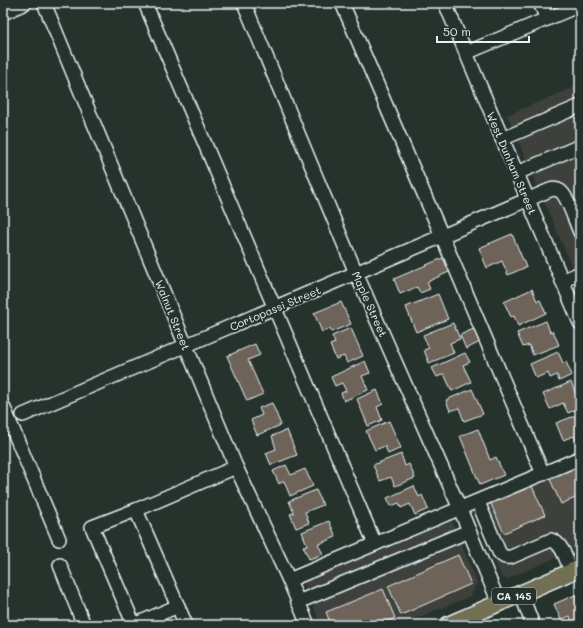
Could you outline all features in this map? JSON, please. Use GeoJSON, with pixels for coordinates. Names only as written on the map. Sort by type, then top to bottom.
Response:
{"type":"FeatureCollection","features":[{"type":"Feature","properties":{"kind":"main road","name":"CA 145"},"geometry":{"type":"LineString","coordinates":[[448,625],[576,570]]}},
{"type":"Feature","properties":{"kind":"street"},"geometry":{"type":"LineString","coordinates":[[3,13],[25,3]]}},
{"type":"Feature","properties":{"kind":"street","name":"Walnut Street"},"geometry":{"type":"LineString","coordinates":[[44,3],[236,467],[289,580],[308,625]]}},
{"type":"Feature","properties":{"kind":"street"},"geometry":{"type":"LineString","coordinates":[[145,3],[375,544]]}},
{"type":"Feature","properties":{"kind":"street","name":"Maple Street"},"geometry":{"type":"LineString","coordinates":[[244,3],[356,273],[460,509],[499,603]]}},
{"type":"Feature","properties":{"kind":"street"},"geometry":{"type":"LineString","coordinates":[[342,3],[543,474]]}},
{"type":"Feature","properties":{"kind":"street","name":"West Dunham Street"},"geometry":{"type":"LineString","coordinates":[[445,3],[580,323]]}},
{"type":"Feature","properties":{"kind":"street"},"geometry":{"type":"LineString","coordinates":[[540,3],[547,19]]}},
{"type":"Feature","properties":{"kind":"street"},"geometry":{"type":"LineString","coordinates":[[466,53],[580,5]]}},
{"type":"Feature","properties":{"kind":"street"},"geometry":{"type":"LineString","coordinates":[[502,139],[580,106]]}},
{"type":"Feature","properties":{"kind":"street"},"geometry":{"type":"LineString","coordinates":[[517,173],[580,146]]}},
{"type":"Feature","properties":{"kind":"street","name":"Cortopassi Street"},"geometry":{"type":"LineString","coordinates":[[22,415],[550,190],[555,189],[561,191],[565,196],[580,232]]}},
{"type":"Feature","properties":{"kind":"street"},"geometry":{"type":"LineString","coordinates":[[562,281],[580,273]]}},
{"type":"Feature","properties":{"kind":"street"},"geometry":{"type":"LineString","coordinates":[[3,406],[59,539]]}},
{"type":"Feature","properties":{"kind":"street"},"geometry":{"type":"LineString","coordinates":[[289,580],[580,458]]}},
{"type":"Feature","properties":{"kind":"street"},"geometry":{"type":"LineString","coordinates":[[178,606],[134,625],[92,528],[236,467]]}},
{"type":"Feature","properties":{"kind":"street"},"geometry":{"type":"LineString","coordinates":[[478,502],[499,552],[506,558]]}},
{"type":"Feature","properties":{"kind":"street"},"geometry":{"type":"LineString","coordinates":[[136,510],[186,625]]}},
{"type":"Feature","properties":{"kind":"street"},"geometry":{"type":"LineString","coordinates":[[298,602],[469,531]]}},
{"type":"Feature","properties":{"kind":"street"},"geometry":{"type":"LineString","coordinates":[[485,568],[547,541],[555,541],[576,570]]}},
{"type":"Feature","properties":{"kind":"street"},"geometry":{"type":"LineString","coordinates":[[60,565],[84,625]]}},
{"type":"Feature","properties":{"kind":"street"},"geometry":{"type":"LineString","coordinates":[[521,594],[533,625]]}},
{"type":"Feature","properties":{"kind":"shaded area"},"geometry":{"type":"Polygon","coordinates":[[[580,85],[580,285],[507,115],[580,85]]]}},
{"type":"Feature","properties":{"kind":"shaded area"},"geometry":{"type":"Polygon","coordinates":[[[580,462],[580,547],[507,579],[502,578],[472,508],[580,462]]]}},
{"type":"Feature","properties":{"kind":"shaded area"},"geometry":{"type":"Polygon","coordinates":[[[452,521],[477,582],[471,596],[400,625],[321,625],[303,581],[452,521]]]}},
{"type":"Feature","properties":{"kind":"building"},"geometry":{"type":"Polygon","coordinates":[[[512,234],[526,267],[508,275],[502,261],[487,268],[479,248],[512,234]]]}},
{"type":"Feature","properties":{"kind":"building"},"geometry":{"type":"Polygon","coordinates":[[[445,257],[451,271],[427,282],[430,289],[420,293],[417,287],[400,294],[394,279],[445,257]]]}},
{"type":"Feature","properties":{"kind":"building"},"geometry":{"type":"Polygon","coordinates":[[[532,289],[537,301],[540,300],[546,313],[518,326],[514,316],[511,317],[504,302],[532,289]]]}},
{"type":"Feature","properties":{"kind":"building"},"geometry":{"type":"Polygon","coordinates":[[[438,294],[448,319],[416,332],[406,307],[438,294]]]}},
{"type":"Feature","properties":{"kind":"building"},"geometry":{"type":"Polygon","coordinates":[[[341,302],[351,324],[331,332],[330,329],[322,332],[314,313],[341,302]]]}},
{"type":"Feature","properties":{"kind":"building"},"geometry":{"type":"Polygon","coordinates":[[[546,321],[550,332],[553,331],[559,345],[533,355],[529,345],[523,347],[517,333],[546,321]]]}},
{"type":"Feature","properties":{"kind":"building"},"geometry":{"type":"Polygon","coordinates":[[[453,323],[460,339],[450,343],[454,353],[429,363],[424,350],[429,348],[423,335],[453,323]]]}},
{"type":"Feature","properties":{"kind":"building"},"geometry":{"type":"Polygon","coordinates":[[[351,328],[363,356],[347,363],[344,356],[336,359],[330,345],[335,343],[332,336],[351,328]]]}},
{"type":"Feature","properties":{"kind":"building"},"geometry":{"type":"Polygon","coordinates":[[[476,328],[482,341],[466,349],[460,335],[476,328]]]}},
{"type":"Feature","properties":{"kind":"building"},"geometry":{"type":"Polygon","coordinates":[[[255,344],[260,355],[248,360],[263,394],[247,401],[227,356],[255,344]]]}},
{"type":"Feature","properties":{"kind":"building"},"geometry":{"type":"Polygon","coordinates":[[[558,352],[563,363],[566,362],[572,375],[559,381],[557,375],[550,378],[548,373],[536,378],[530,364],[558,352]]]}},
{"type":"Feature","properties":{"kind":"building"},"geometry":{"type":"Polygon","coordinates":[[[465,353],[470,362],[463,365],[471,382],[452,391],[444,374],[437,377],[432,368],[465,353]]]}},
{"type":"Feature","properties":{"kind":"building"},"geometry":{"type":"Polygon","coordinates":[[[365,361],[370,373],[362,376],[368,390],[344,401],[341,393],[346,391],[342,383],[335,386],[331,377],[365,361]]]}},
{"type":"Feature","properties":{"kind":"building"},"geometry":{"type":"Polygon","coordinates":[[[571,382],[576,394],[579,393],[580,395],[580,408],[568,413],[563,403],[550,409],[543,394],[571,382]]]}},
{"type":"Feature","properties":{"kind":"building"},"geometry":{"type":"Polygon","coordinates":[[[472,389],[483,414],[464,421],[459,408],[450,411],[446,400],[472,389]]]}},
{"type":"Feature","properties":{"kind":"building"},"geometry":{"type":"Polygon","coordinates":[[[377,390],[383,404],[377,407],[382,420],[368,426],[357,399],[377,390]]]}},
{"type":"Feature","properties":{"kind":"building"},"geometry":{"type":"Polygon","coordinates":[[[272,403],[281,425],[257,435],[251,420],[262,415],[259,408],[272,403]]]}},
{"type":"Feature","properties":{"kind":"building"},"geometry":{"type":"Polygon","coordinates":[[[580,414],[580,444],[578,445],[574,436],[563,440],[556,423],[580,414]]]}},
{"type":"Feature","properties":{"kind":"building"},"geometry":{"type":"Polygon","coordinates":[[[389,421],[401,448],[388,454],[385,446],[375,450],[366,431],[389,421]]]}},
{"type":"Feature","properties":{"kind":"building"},"geometry":{"type":"Polygon","coordinates":[[[478,429],[490,460],[496,457],[504,475],[480,485],[460,436],[478,429]]]}},
{"type":"Feature","properties":{"kind":"building"},"geometry":{"type":"Polygon","coordinates":[[[287,430],[297,455],[271,465],[266,453],[276,449],[272,436],[287,430]]]}},
{"type":"Feature","properties":{"kind":"building"},"geometry":{"type":"Polygon","coordinates":[[[401,454],[405,466],[409,464],[415,478],[395,486],[391,477],[380,481],[373,465],[401,454]]]}},
{"type":"Feature","properties":{"kind":"building"},"geometry":{"type":"Polygon","coordinates":[[[580,463],[580,496],[561,504],[549,477],[580,463]]]}},
{"type":"Feature","properties":{"kind":"building"},"geometry":{"type":"Polygon","coordinates":[[[286,465],[291,475],[305,469],[313,486],[290,496],[284,481],[279,484],[273,471],[286,465]]]}},
{"type":"Feature","properties":{"kind":"building"},"geometry":{"type":"Polygon","coordinates":[[[531,484],[545,515],[504,533],[490,502],[531,484]]]}},
{"type":"Feature","properties":{"kind":"building"},"geometry":{"type":"Polygon","coordinates":[[[414,486],[419,497],[422,495],[428,509],[415,515],[410,504],[401,508],[399,503],[391,506],[387,498],[414,486]]]}},
{"type":"Feature","properties":{"kind":"building"},"geometry":{"type":"Polygon","coordinates":[[[316,490],[323,505],[305,512],[309,523],[296,528],[290,514],[294,513],[289,501],[316,490]]]}},
{"type":"Feature","properties":{"kind":"building"},"geometry":{"type":"Polygon","coordinates":[[[329,521],[336,537],[318,544],[323,554],[309,559],[303,546],[307,545],[302,532],[329,521]]]}},
{"type":"Feature","properties":{"kind":"building"},"geometry":{"type":"Polygon","coordinates":[[[458,555],[471,584],[401,615],[388,586],[458,555]]]}},
{"type":"Feature","properties":{"kind":"building"},"geometry":{"type":"Polygon","coordinates":[[[383,589],[395,618],[378,625],[331,625],[326,612],[383,589]]]}},
{"type":"Feature","properties":{"kind":"building"},"geometry":{"type":"Polygon","coordinates":[[[580,593],[580,619],[572,622],[570,616],[561,620],[554,604],[580,593]]]}}]}
